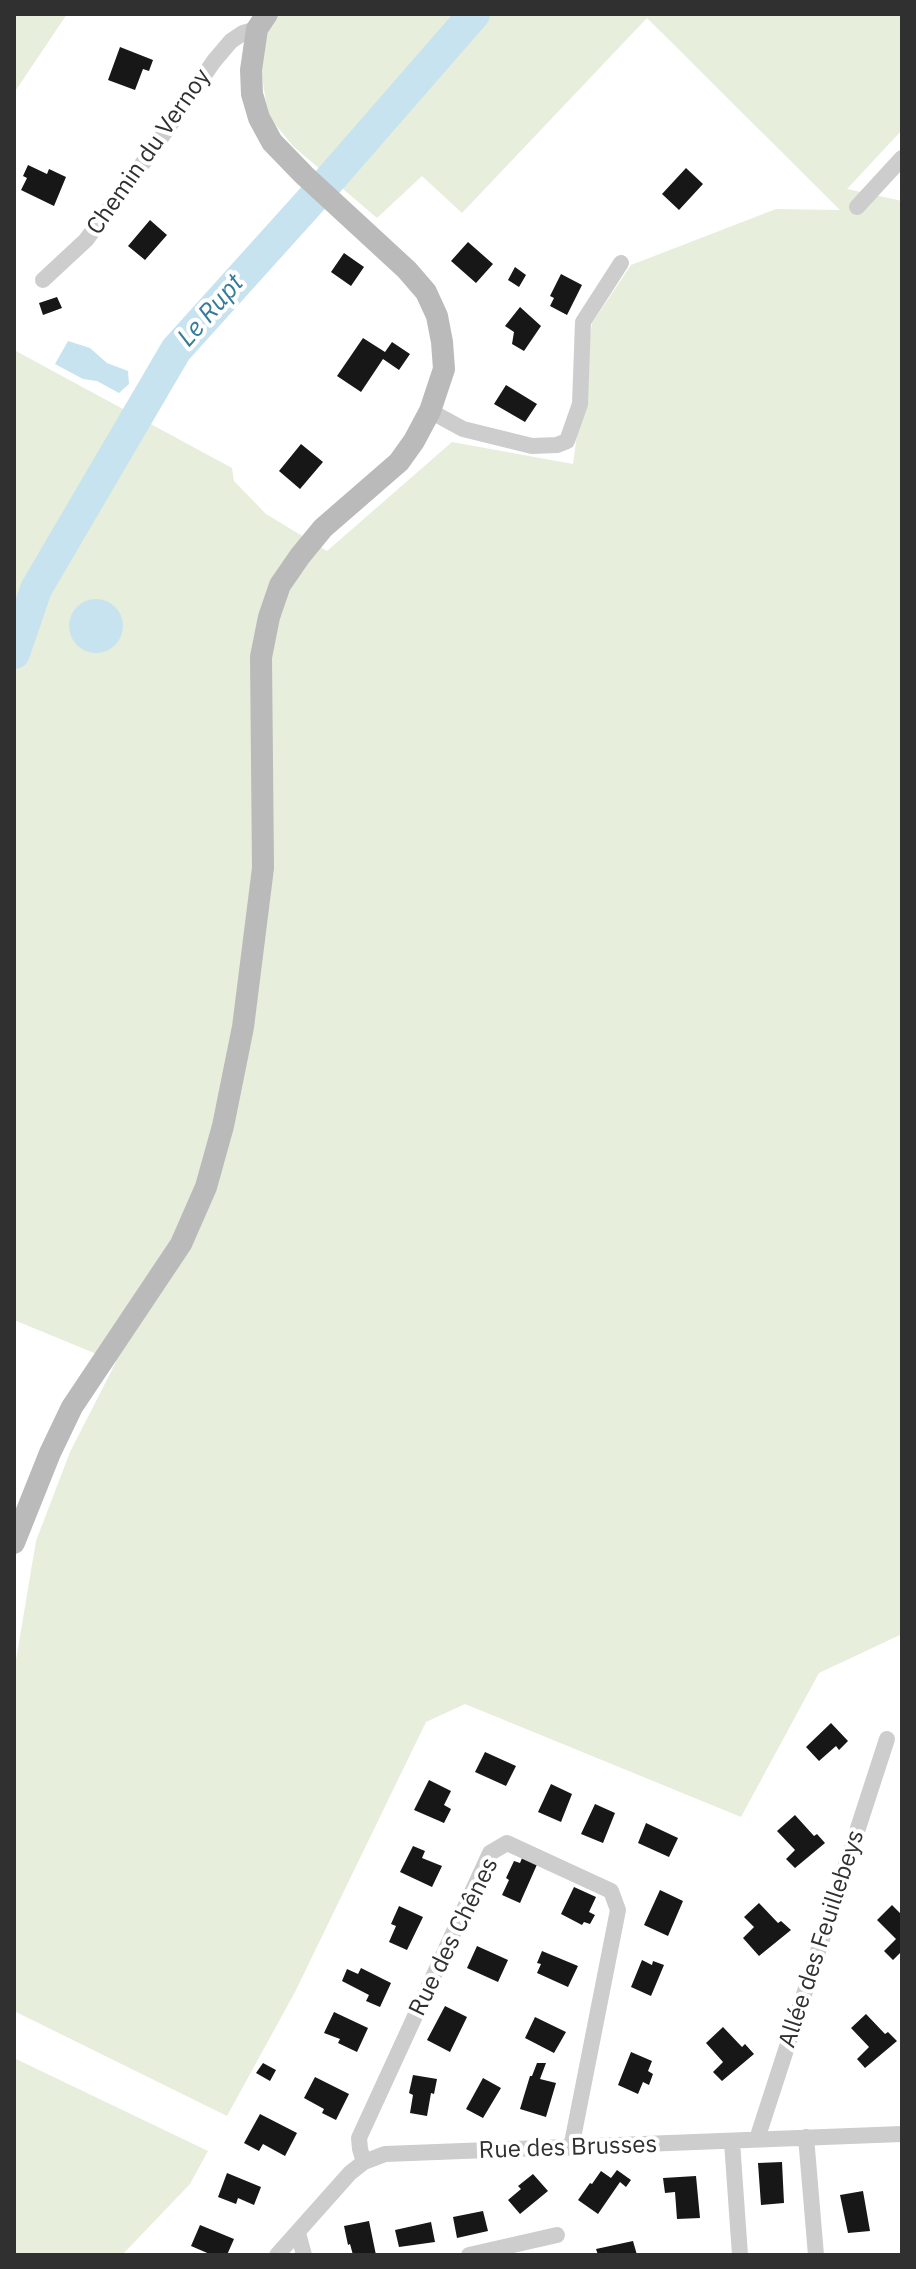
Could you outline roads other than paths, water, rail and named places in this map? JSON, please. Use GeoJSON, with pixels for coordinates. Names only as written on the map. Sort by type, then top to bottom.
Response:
{"type":"FeatureCollection","features":[{"type":"Feature","properties":{"kind":"main road"},"geometry":{"type":"LineString","coordinates":[[14,1543],[72,1407],[181,1244],[206,1187],[219,1142],[243,1027],[263,868],[261,657],[269,617],[280,585],[323,528],[399,462],[430,411],[444,369],[437,316],[426,292],[407,270],[272,142],[259,118],[252,94],[251,70],[262,22]]}},
{"type":"Feature","properties":{"kind":"street","name":"Chemin du Vernoy"},"geometry":{"type":"LineString","coordinates":[[43,280],[86,240],[214,61],[231,41],[262,22]]}},
{"type":"Feature","properties":{"kind":"street"},"geometry":{"type":"LineString","coordinates":[[857,207],[902,158]]}},
{"type":"Feature","properties":{"kind":"street"},"geometry":{"type":"LineString","coordinates":[[430,411],[463,429],[532,446],[557,445],[567,441],[580,404],[583,322],[621,263]]}},
{"type":"Feature","properties":{"kind":"street","name":"Allée des Feuillebeys"},"geometry":{"type":"LineString","coordinates":[[757,2139],[887,1739]]}},
{"type":"Feature","properties":{"kind":"street","name":"Rue des Chênes"},"geometry":{"type":"LineString","coordinates":[[364,2162],[359,2138],[490,1853],[507,1843],[611,1891],[618,1910],[571,2148]]}},
{"type":"Feature","properties":{"kind":"street","name":"Rue des Brusses"},"geometry":{"type":"LineString","coordinates":[[364,2162],[385,2154],[902,2134]]}},
{"type":"Feature","properties":{"kind":"street"},"geometry":{"type":"LineString","coordinates":[[806,2137],[816,2255]]}},
{"type":"Feature","properties":{"kind":"street"},"geometry":{"type":"LineString","coordinates":[[732,2142],[740,2255]]}},
{"type":"Feature","properties":{"kind":"street"},"geometry":{"type":"LineString","coordinates":[[277,2255],[350,2173],[364,2162]]}},
{"type":"Feature","properties":{"kind":"street"},"geometry":{"type":"LineString","coordinates":[[298,2233],[304,2255]]}},
{"type":"Feature","properties":{"kind":"street"},"geometry":{"type":"LineString","coordinates":[[469,2255],[557,2235]]}},
{"type":"Feature","properties":{"kind":"water"},"geometry":{"type":"Polygon","coordinates":[[[68,341],[90,348],[107,363],[128,371],[129,384],[119,393],[55,364],[68,341]]]}},
{"type":"Feature","properties":{"kind":"water"},"geometry":{"type":"Polygon","coordinates":[[[96,599],[115,607],[123,626],[115,645],[96,653],[77,645],[69,626],[77,607],[96,599]]]}},
{"type":"Feature","properties":{"kind":"waterway","name":"Le Rupt"},"geometry":{"type":"LineString","coordinates":[[14,653],[36,589],[176,350],[474,14]]}}]}
